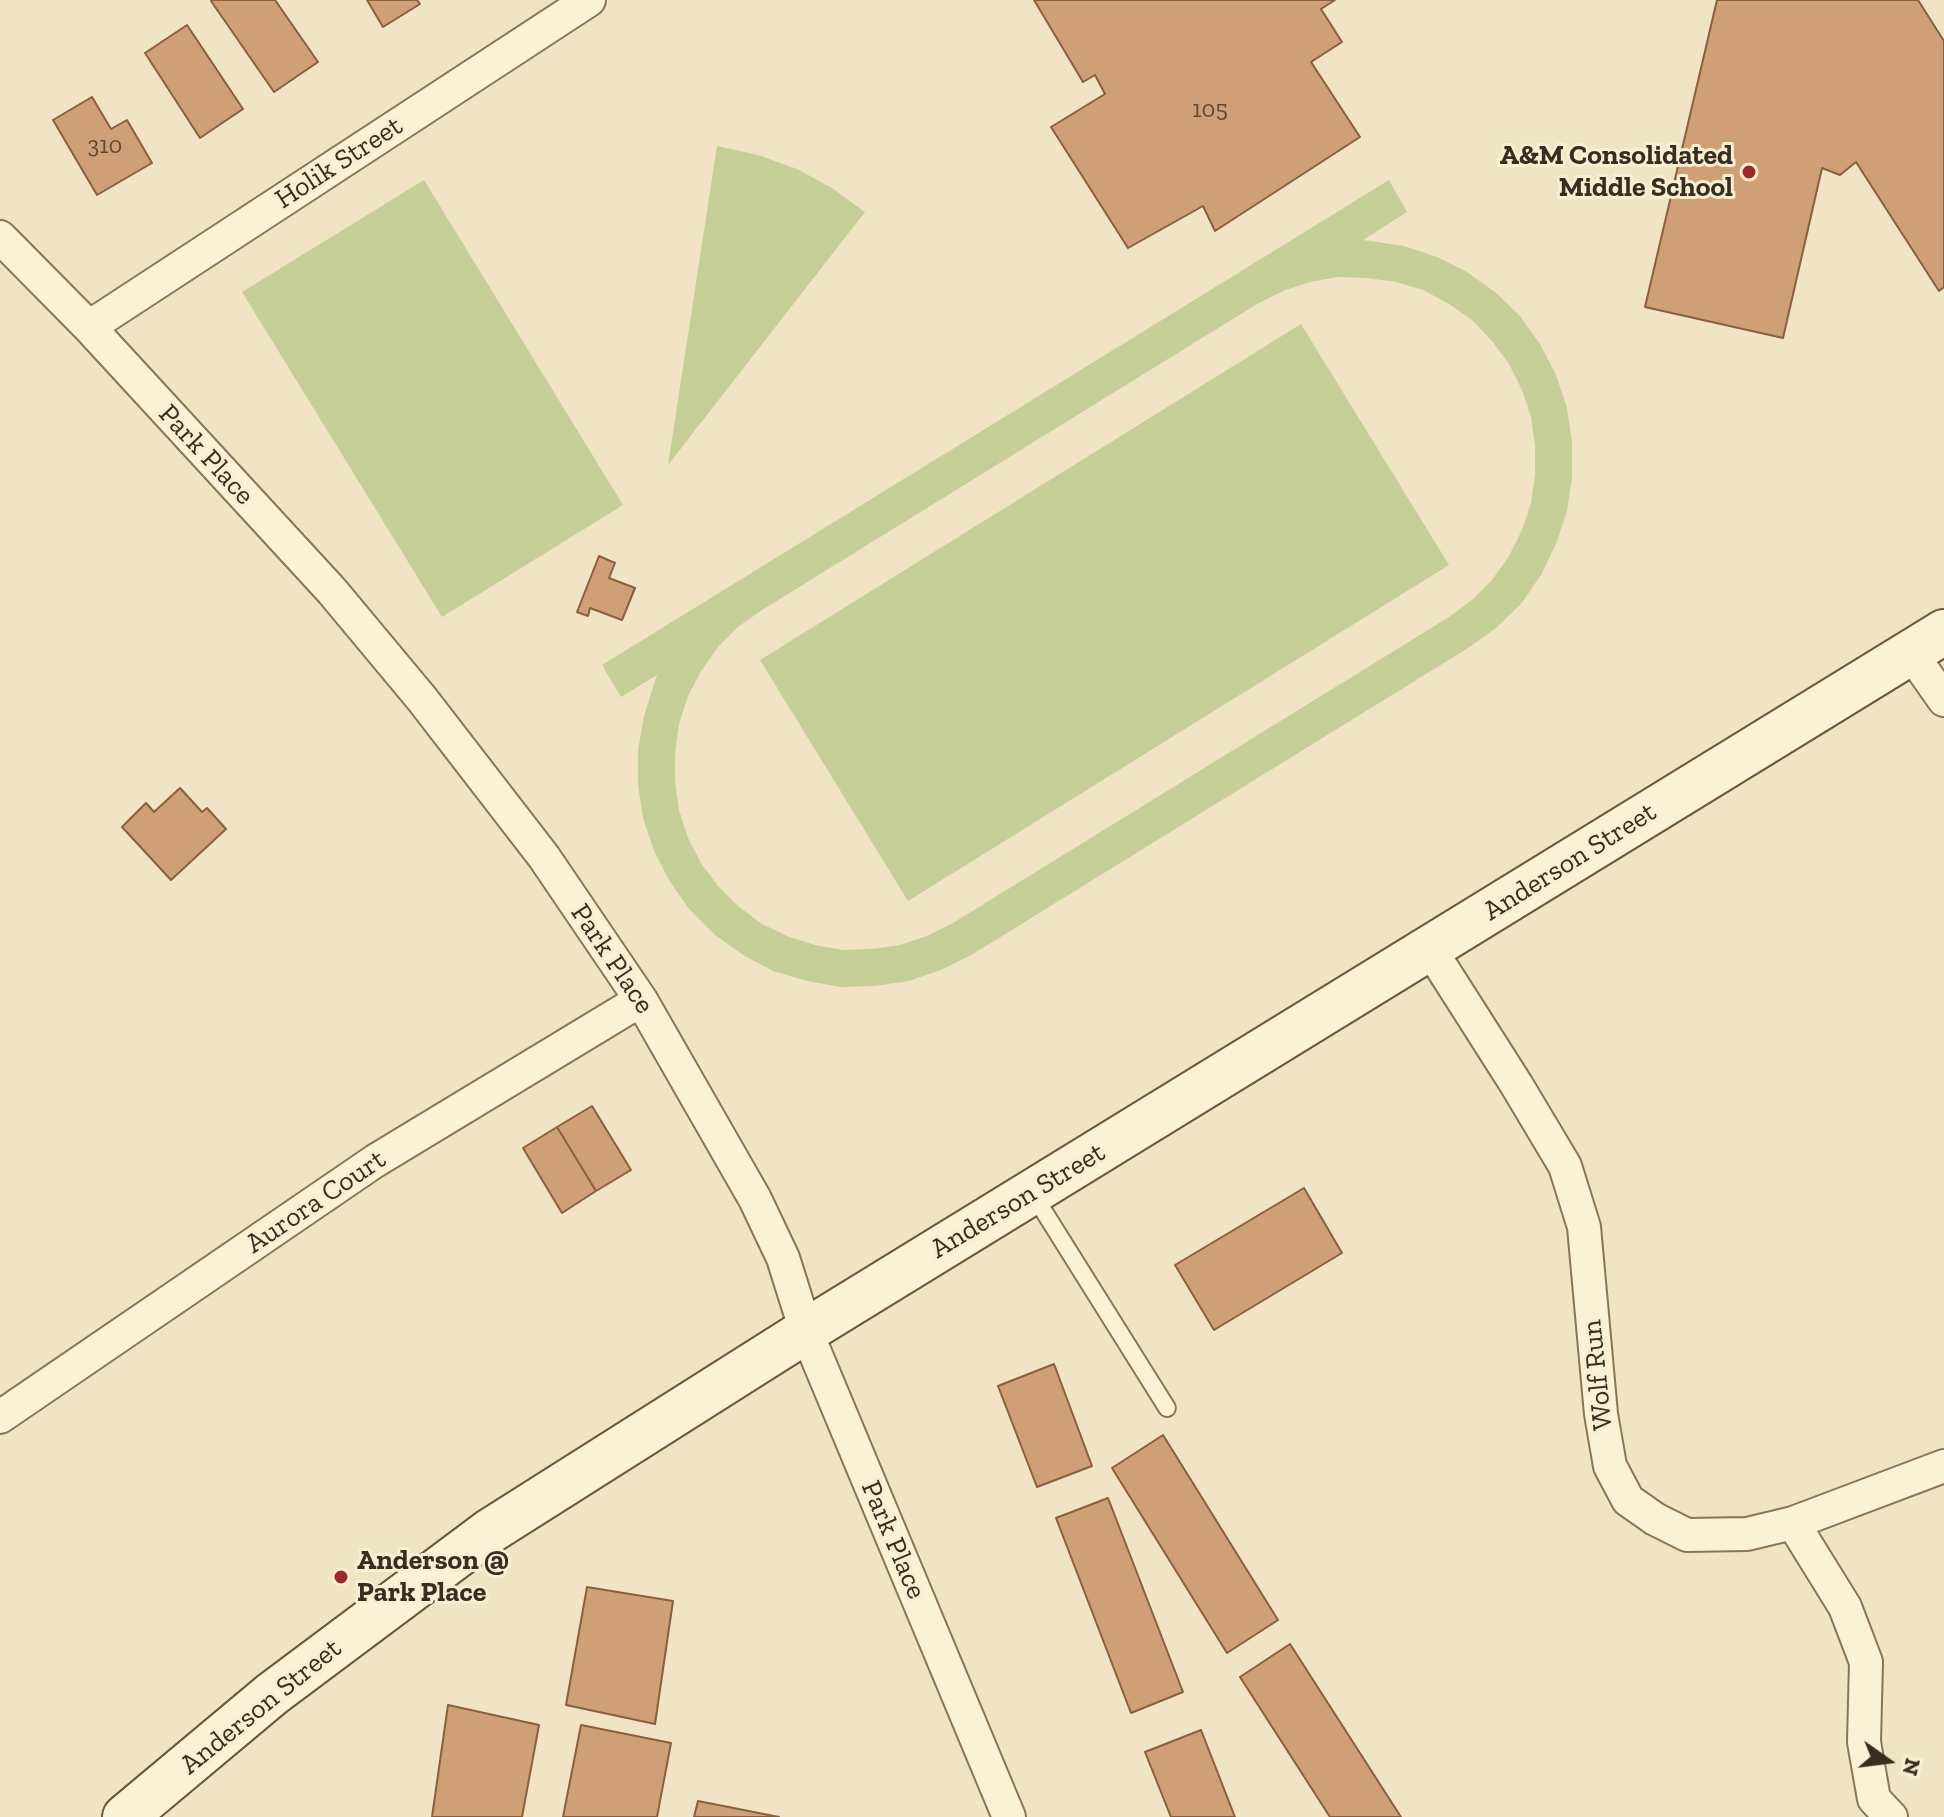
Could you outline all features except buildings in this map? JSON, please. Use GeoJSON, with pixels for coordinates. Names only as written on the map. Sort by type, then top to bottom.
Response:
{"type":"FeatureCollection","features":[{"type":"Feature","properties":{"kind":"street","name":"Holik Street"},"geometry":{"type":"LineString","coordinates":[[89,327],[589,0]]}},
{"type":"Feature","properties":{"kind":"street","name":"Park Place"},"geometry":{"type":"LineString","coordinates":[[0,237],[89,327],[332,591],[422,699],[544,857],[641,1000],[755,1199],[783,1258],[806,1331],[1009,1817]]}},
{"type":"Feature","properties":{"kind":"street"},"geometry":{"type":"LineString","coordinates":[[1928,643],[1944,700]]}},
{"type":"Feature","properties":{"kind":"street","name":"Anderson Street"},"geometry":{"type":"LineString","coordinates":[[125,1817],[272,1694],[490,1531],[806,1331],[1928,643]]}},
{"type":"Feature","properties":{"kind":"street","name":"Wolf Run"},"geometry":{"type":"LineString","coordinates":[[1430,949],[1565,1166],[1584,1227],[1601,1414],[1610,1466],[1628,1500],[1655,1519],[1687,1535],[1747,1534],[1793,1523],[1944,1466]]}},
{"type":"Feature","properties":{"kind":"street","name":"Aurora Court"},"geometry":{"type":"LineString","coordinates":[[0,1417],[375,1161],[641,1000]]}},
{"type":"Feature","properties":{"kind":"street"},"geometry":{"type":"LineString","coordinates":[[1793,1523],[1845,1607],[1866,1662],[1864,1742],[1874,1799],[1891,1817]]}},
{"type":"Feature","properties":{"kind":"lane"},"geometry":{"type":"LineString","coordinates":[[1032,1192],[1167,1408]]}},
{"type":"Feature","properties":{"kind":"green space"},"geometry":{"type":"Polygon","coordinates":[[[717,146],[758,155],[797,169],[832,188],[865,212],[668,465],[717,146]]]}},
{"type":"Feature","properties":{"kind":"green space"},"geometry":{"type":"Polygon","coordinates":[[[424,180],[623,505],[442,617],[242,292],[424,180]]]}},
{"type":"Feature","properties":{"kind":"green space"},"geometry":{"type":"Polygon","coordinates":[[[1389,180],[1407,212],[1363,240],[1404,246],[1437,257],[1467,272],[1495,292],[1520,316],[1540,344],[1556,375],[1567,408],[1572,442],[1572,477],[1567,511],[1541,575],[1521,604],[1496,628],[973,954],[909,981],[840,987],[773,971],[715,935],[690,910],[670,882],[654,851],[643,818],[638,785],[638,750],[644,716],[657,675],[621,697],[602,665],[1389,180]],[[1338,277],[1310,282],[1257,304],[738,627],[718,647],[688,696],[679,724],[675,753],[679,810],[688,838],[718,886],[762,924],[815,945],[843,950],[872,949],[900,945],[927,936],[953,923],[1472,600],[1492,580],[1509,556],[1531,503],[1535,446],[1531,417],[1509,364],[1472,320],[1423,290],[1367,278],[1338,277]]]}},
{"type":"Feature","properties":{"kind":"green space"},"geometry":{"type":"Polygon","coordinates":[[[1301,324],[1449,565],[908,901],[760,660],[1301,324]]]}},
{"type":"Feature","properties":{"kind":"place","name":"A&M Consolidated Middle School"},"geometry":{"type":"Point","coordinates":[1749,172]}},
{"type":"Feature","properties":{"kind":"place","name":"Anderson @ Park Place"},"geometry":{"type":"Point","coordinates":[341,1577]}}]}
